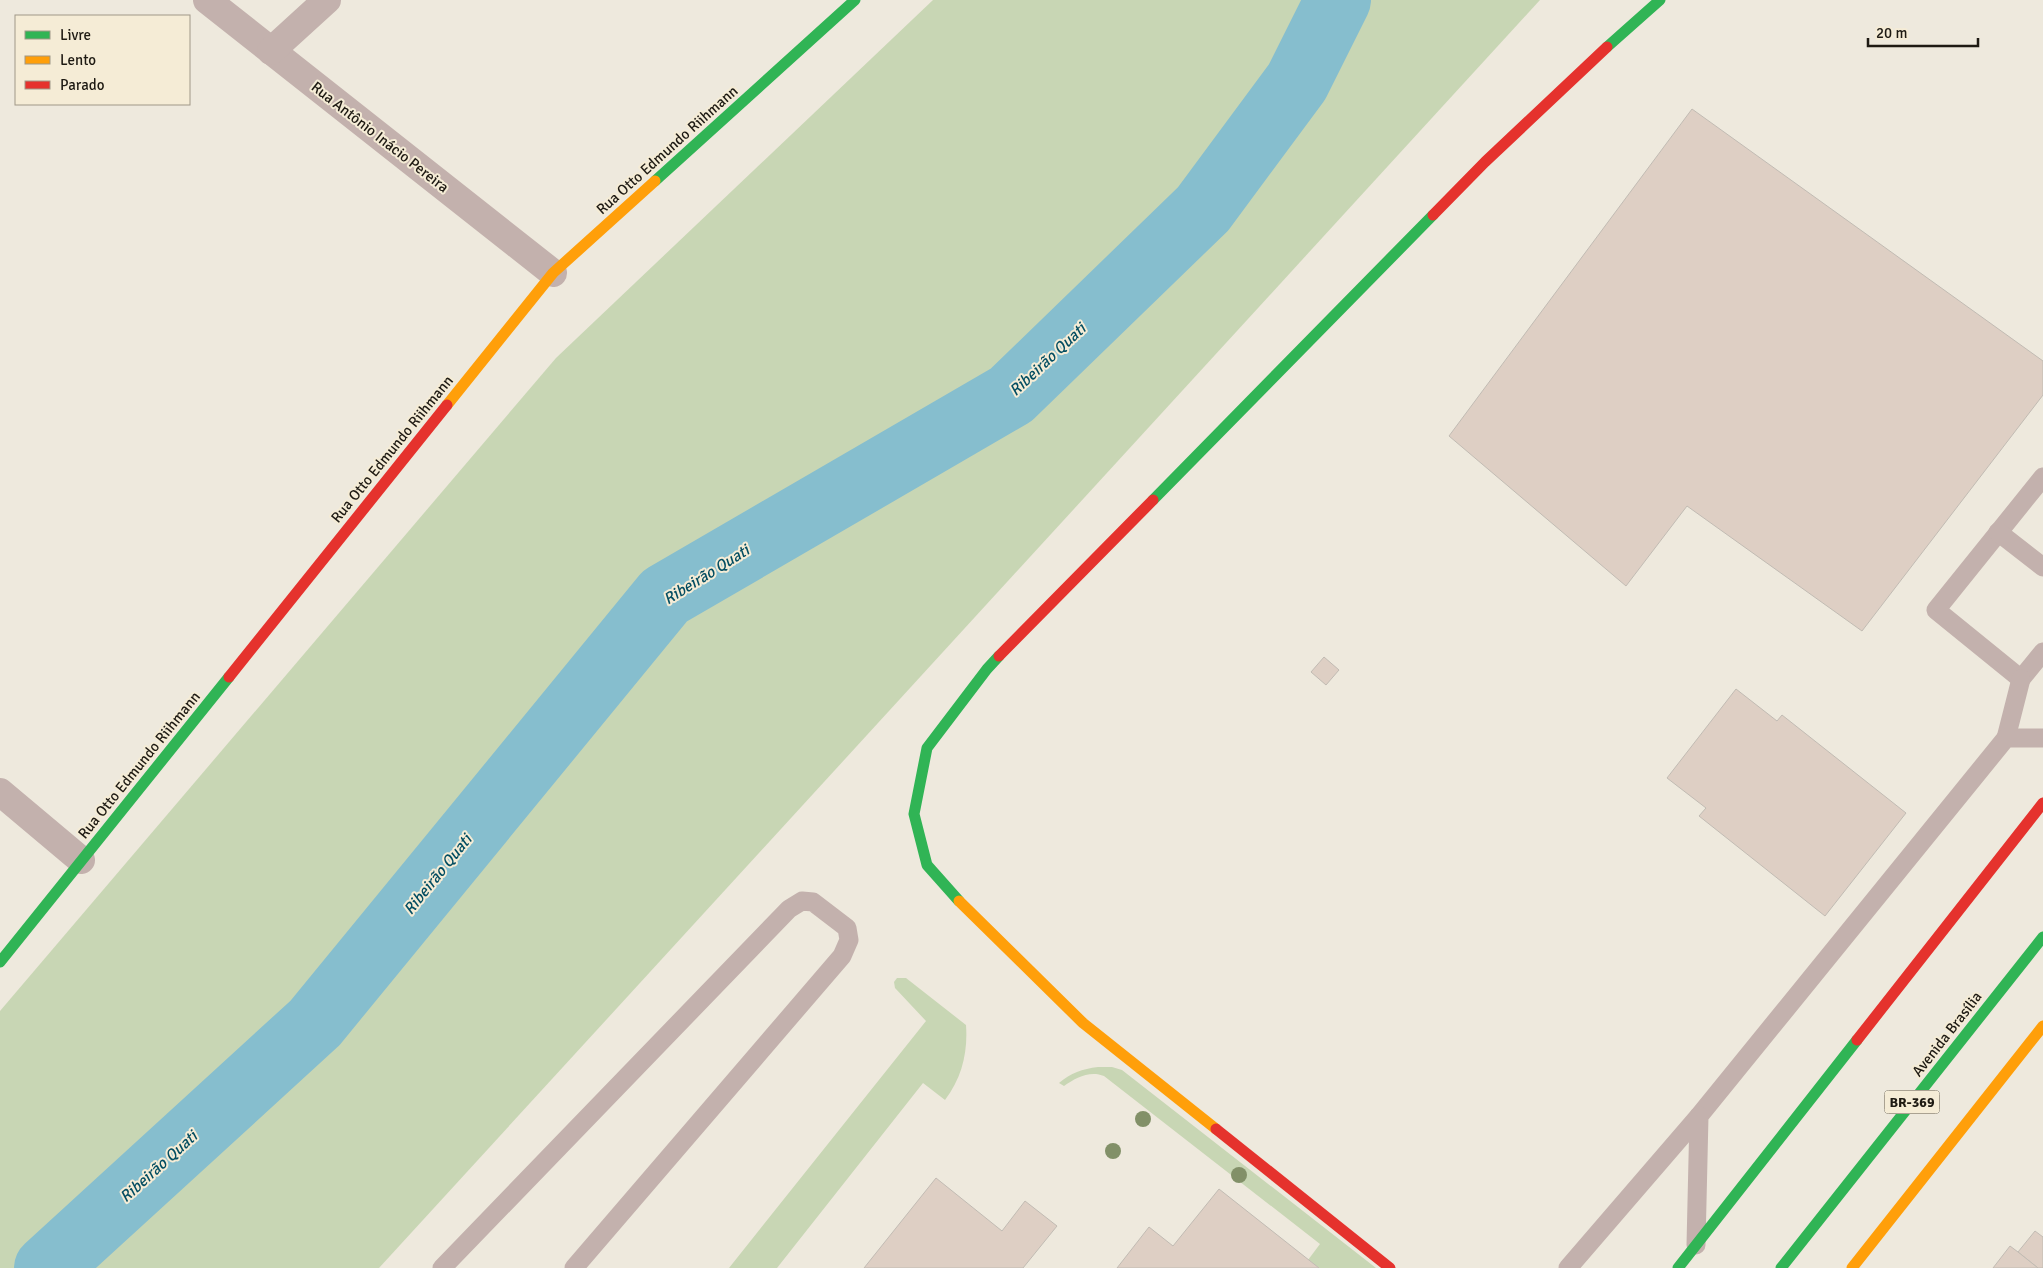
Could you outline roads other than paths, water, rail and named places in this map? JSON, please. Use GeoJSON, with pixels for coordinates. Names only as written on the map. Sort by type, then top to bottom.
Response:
{"type":"FeatureCollection","features":[{"type":"Feature","properties":{"kind":"main road","name":"Rua Otto Edmundo Riihmann"},"geometry":{"type":"LineString","coordinates":[[0,962],[553,273],[855,0]]}},
{"type":"Feature","properties":{"kind":"main road"},"geometry":{"type":"LineString","coordinates":[[1390,1268],[1083,1023],[971,915],[927,865],[914,814],[927,748],[988,669],[1464,183],[1627,28],[1660,0]]}},
{"type":"Feature","properties":{"kind":"main road"},"geometry":{"type":"LineString","coordinates":[[1678,1268],[2043,802]]}},
{"type":"Feature","properties":{"kind":"main road","name":"Avenida Brasília"},"geometry":{"type":"LineString","coordinates":[[1781,1268],[2043,937]]}},
{"type":"Feature","properties":{"kind":"main road"},"geometry":{"type":"LineString","coordinates":[[1852,1268],[2043,1026]]}},
{"type":"Feature","properties":{"kind":"street","name":"Rua Antônio Inácio Pereira"},"geometry":{"type":"LineString","coordinates":[[207,0],[553,273]]}},
{"type":"Feature","properties":{"kind":"street"},"geometry":{"type":"LineString","coordinates":[[271,51],[327,0]]}},
{"type":"Feature","properties":{"kind":"street"},"geometry":{"type":"LineString","coordinates":[[0,792],[82,860]]}},
{"type":"Feature","properties":{"kind":"lane"},"geometry":{"type":"LineString","coordinates":[[2021,679],[1936,610],[2043,477]]}},
{"type":"Feature","properties":{"kind":"lane"},"geometry":{"type":"LineString","coordinates":[[1998,532],[2043,567]]}},
{"type":"Feature","properties":{"kind":"lane"},"geometry":{"type":"LineString","coordinates":[[1568,1268],[1699,1116],[2006,738],[2021,679],[2043,652]]}},
{"type":"Feature","properties":{"kind":"lane"},"geometry":{"type":"LineString","coordinates":[[2006,738],[2043,738]]}},
{"type":"Feature","properties":{"kind":"lane"},"geometry":{"type":"LineString","coordinates":[[442,1268],[790,909],[802,902],[813,902],[847,928],[849,940],[842,956],[574,1268]]}},
{"type":"Feature","properties":{"kind":"lane"},"geometry":{"type":"LineString","coordinates":[[1696,1245],[1699,1116]]}},
{"type":"Feature","properties":{"kind":"waterway","name":"Ribeirão Quati"},"geometry":{"type":"LineString","coordinates":[[47,1268],[315,1023],[665,596],[1011,395],[1203,209],[1297,82],[1338,0]]}}]}
